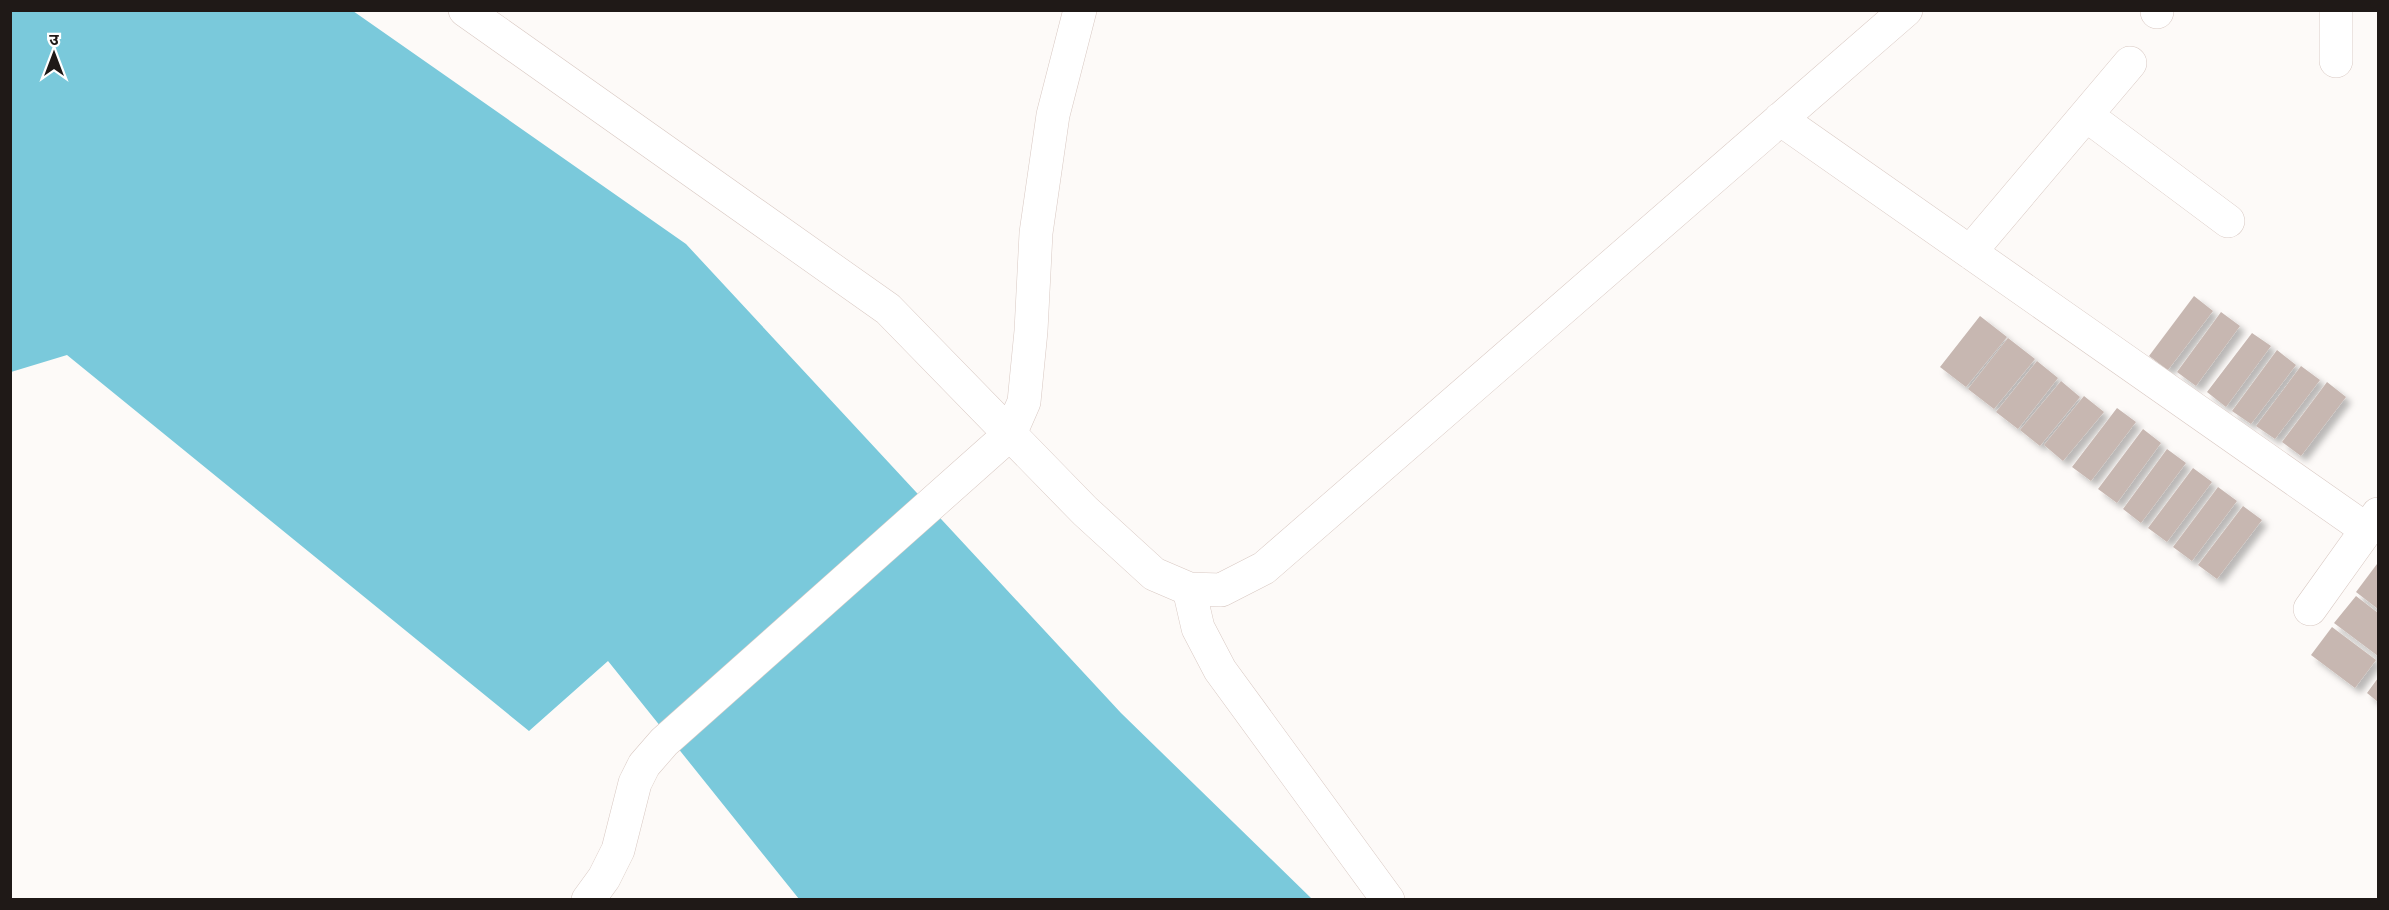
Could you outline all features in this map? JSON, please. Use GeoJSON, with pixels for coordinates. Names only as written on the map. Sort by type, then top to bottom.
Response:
{"type":"FeatureCollection","features":[{"type":"Feature","properties":{"kind":"street"},"geometry":{"type":"LineString","coordinates":[[465,10],[888,309],[1085,511],[1154,574],[1189,589],[1221,590],[1264,568],[1906,10]]}},
{"type":"Feature","properties":{"kind":"street"},"geometry":{"type":"LineString","coordinates":[[588,900],[604,878],[618,850],[635,783],[644,765],[664,742],[1010,434],[1024,402],[1031,331],[1036,232],[1053,115],[1080,10]]}},
{"type":"Feature","properties":{"kind":"street"},"geometry":{"type":"LineString","coordinates":[[2336,10],[2336,61]]}},
{"type":"Feature","properties":{"kind":"street"},"geometry":{"type":"LineString","coordinates":[[1970,252],[2130,63]]}},
{"type":"Feature","properties":{"kind":"street"},"geometry":{"type":"LineString","coordinates":[[2086,115],[2228,221]]}},
{"type":"Feature","properties":{"kind":"street"},"geometry":{"type":"LineString","coordinates":[[1780,119],[1970,252],[2373,522],[2310,609]]}},
{"type":"Feature","properties":{"kind":"street"},"geometry":{"type":"LineString","coordinates":[[1189,589],[1198,628],[1220,670],[1388,900]]}},
{"type":"Feature","properties":{"kind":"water"},"geometry":{"type":"Polygon","coordinates":[[[11,11],[353,11],[686,244],[1121,713],[1312,899],[799,899],[608,661],[529,731],[67,355],[11,372],[11,11]]]}},
{"type":"Feature","properties":{"kind":"building"},"geometry":{"type":"Polygon","coordinates":[[[2194,296],[2213,311],[2168,370],[2149,356],[2194,296]]]}},
{"type":"Feature","properties":{"kind":"building"},"geometry":{"type":"Polygon","coordinates":[[[2221,312],[2240,326],[2196,386],[2177,372],[2221,312]]]}},
{"type":"Feature","properties":{"kind":"building"},"geometry":{"type":"Polygon","coordinates":[[[1980,316],[2007,337],[1966,387],[1940,367],[1980,316]]]}},
{"type":"Feature","properties":{"kind":"building"},"geometry":{"type":"Polygon","coordinates":[[[2252,333],[2271,346],[2226,407],[2207,392],[2252,333]]]}},
{"type":"Feature","properties":{"kind":"building"},"geometry":{"type":"Polygon","coordinates":[[[2008,338],[2035,359],[1994,409],[1968,389],[2008,338]]]}},
{"type":"Feature","properties":{"kind":"building"},"geometry":{"type":"Polygon","coordinates":[[[2277,350],[2296,365],[2251,424],[2232,411],[2277,350]]]}},
{"type":"Feature","properties":{"kind":"building"},"geometry":{"type":"Polygon","coordinates":[[[2037,361],[2058,378],[2018,429],[1996,412],[2037,361]]]}},
{"type":"Feature","properties":{"kind":"building"},"geometry":{"type":"Polygon","coordinates":[[[2301,366],[2320,380],[2275,439],[2256,426],[2301,366]]]}},
{"type":"Feature","properties":{"kind":"building"},"geometry":{"type":"Polygon","coordinates":[[[2061,381],[2080,397],[2040,446],[2020,430],[2061,381]]]}},
{"type":"Feature","properties":{"kind":"building"},"geometry":{"type":"Polygon","coordinates":[[[2327,382],[2346,397],[2301,456],[2282,442],[2327,382]]]}},
{"type":"Feature","properties":{"kind":"building"},"geometry":{"type":"Polygon","coordinates":[[[2084,396],[2104,412],[2063,461],[2044,445],[2084,396]]]}},
{"type":"Feature","properties":{"kind":"building"},"geometry":{"type":"Polygon","coordinates":[[[2117,408],[2136,422],[2091,481],[2072,467],[2117,408]]]}},
{"type":"Feature","properties":{"kind":"building"},"geometry":{"type":"Polygon","coordinates":[[[2143,429],[2161,443],[2117,503],[2098,489],[2143,429]]]}},
{"type":"Feature","properties":{"kind":"building"},"geometry":{"type":"Polygon","coordinates":[[[2167,449],[2186,463],[2141,523],[2123,509],[2167,449]]]}},
{"type":"Feature","properties":{"kind":"building"},"geometry":{"type":"Polygon","coordinates":[[[2193,468],[2212,482],[2167,542],[2148,528],[2193,468]]]}},
{"type":"Feature","properties":{"kind":"building"},"geometry":{"type":"Polygon","coordinates":[[[2218,487],[2237,501],[2192,561],[2173,547],[2218,487]]]}},
{"type":"Feature","properties":{"kind":"building"},"geometry":{"type":"Polygon","coordinates":[[[2243,506],[2262,520],[2217,579],[2198,565],[2243,506]]]}},
{"type":"Feature","properties":{"kind":"building"},"geometry":{"type":"Polygon","coordinates":[[[2378,565],[2378,609],[2356,592],[2378,565]]]}},
{"type":"Feature","properties":{"kind":"building"},"geometry":{"type":"Polygon","coordinates":[[[2356,596],[2378,613],[2378,656],[2334,623],[2356,596]]]}},
{"type":"Feature","properties":{"kind":"building"},"geometry":{"type":"Polygon","coordinates":[[[2332,627],[2376,660],[2355,688],[2311,655],[2332,627]]]}},
{"type":"Feature","properties":{"kind":"building"},"geometry":{"type":"Polygon","coordinates":[[[2378,678],[2378,702],[2367,693],[2378,678]]]}}]}
